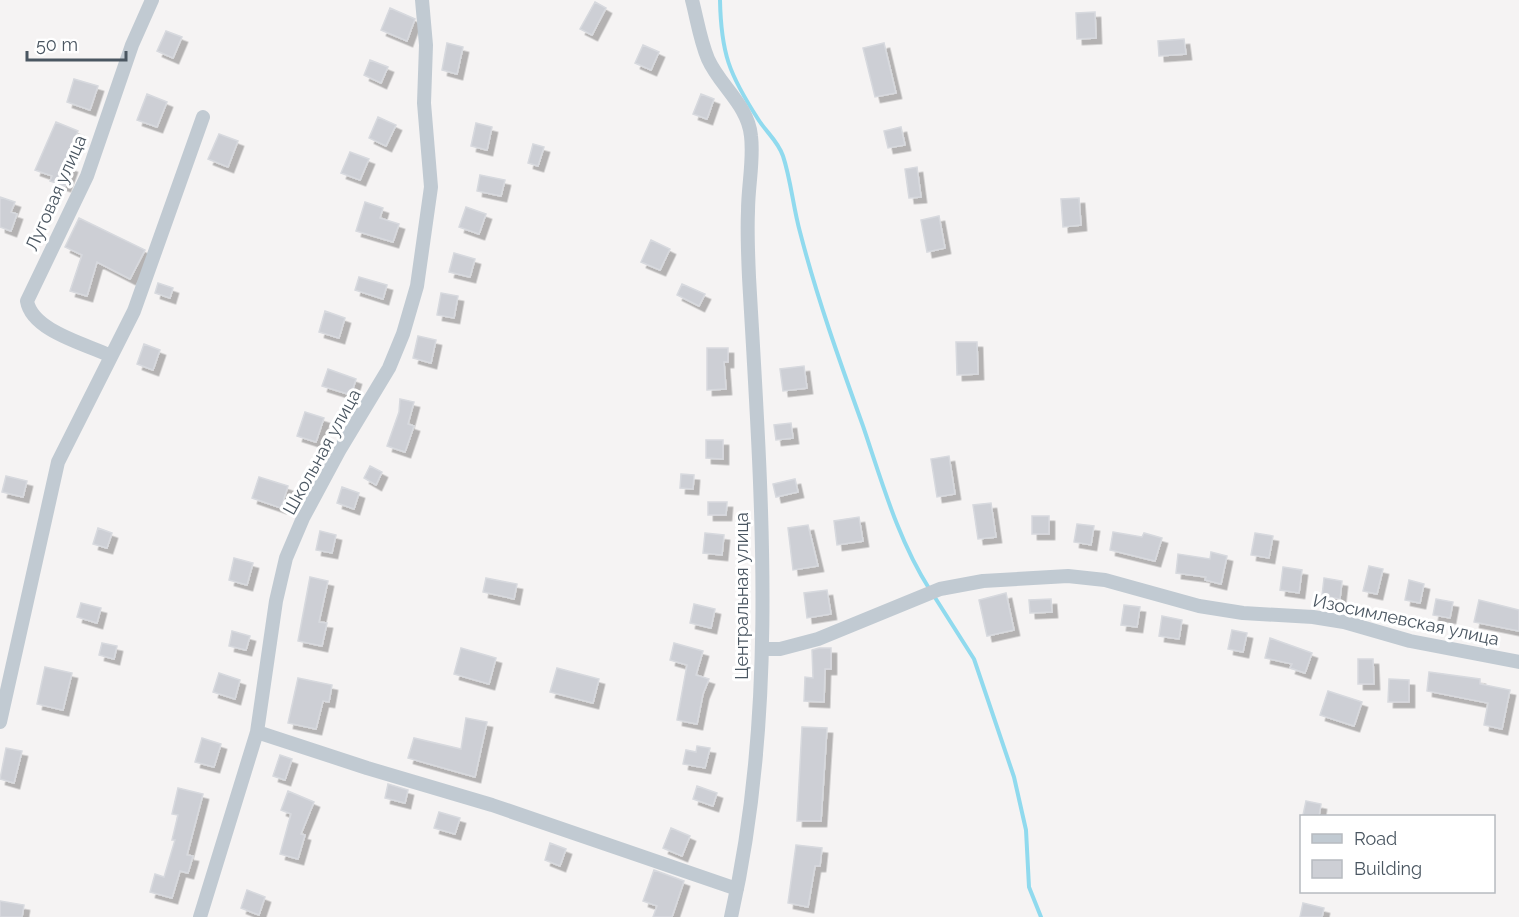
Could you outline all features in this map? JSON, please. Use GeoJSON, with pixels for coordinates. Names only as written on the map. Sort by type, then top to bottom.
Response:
{"type":"FeatureCollection","features":[{"type":"Feature","properties":{"kind":"street","name":"Луговая улица"},"geometry":{"type":"LineString","coordinates":[[111,356],[45,327],[31,315],[27,301],[87,176],[132,45],[152,0]]}},
{"type":"Feature","properties":{"kind":"street","name":"Школьная улица"},"geometry":{"type":"LineString","coordinates":[[200,917],[257,732],[276,601],[286,558],[303,518],[388,368],[403,334],[417,286],[432,174],[424,103],[426,45],[422,0]]}},
{"type":"Feature","properties":{"kind":"street","name":"Центральная улица"},"geometry":{"type":"LineString","coordinates":[[692,0],[708,60],[741,109],[752,136],[748,210],[749,274],[758,420],[762,649],[756,774],[731,917]]}},
{"type":"Feature","properties":{"kind":"street"},"geometry":{"type":"LineString","coordinates":[[0,722],[58,462],[134,311],[203,117]]}},
{"type":"Feature","properties":{"kind":"street","name":"Изосимлевская улица"},"geometry":{"type":"LineString","coordinates":[[762,649],[780,649],[818,639],[939,589],[983,581],[1089,577],[1199,606],[1243,613],[1313,616],[1410,641],[1519,662]]}},
{"type":"Feature","properties":{"kind":"street"},"geometry":{"type":"LineString","coordinates":[[257,732],[492,805],[737,889]]}},
{"type":"Feature","properties":{"kind":"building"},"geometry":{"type":"Polygon","coordinates":[[[595,2],[606,8],[592,35],[580,29],[595,2]]]}},
{"type":"Feature","properties":{"kind":"building"},"geometry":{"type":"Polygon","coordinates":[[[390,8],[415,19],[407,41],[381,30],[390,8]]]}},
{"type":"Feature","properties":{"kind":"building"},"geometry":{"type":"Polygon","coordinates":[[[1095,12],[1096,38],[1077,39],[1076,13],[1095,12]]]}},
{"type":"Feature","properties":{"kind":"building"},"geometry":{"type":"Polygon","coordinates":[[[166,31],[182,37],[173,58],[157,51],[166,31]]]}},
{"type":"Feature","properties":{"kind":"building"},"geometry":{"type":"Polygon","coordinates":[[[1184,39],[1186,54],[1159,56],[1158,41],[1184,39]]]}},
{"type":"Feature","properties":{"kind":"building"},"geometry":{"type":"Polygon","coordinates":[[[447,43],[463,47],[457,74],[442,70],[447,43]]]}},
{"type":"Feature","properties":{"kind":"building"},"geometry":{"type":"Polygon","coordinates":[[[884,43],[896,93],[875,97],[863,48],[884,43]]]}},
{"type":"Feature","properties":{"kind":"building"},"geometry":{"type":"Polygon","coordinates":[[[643,45],[659,52],[651,70],[635,63],[643,45]]]}},
{"type":"Feature","properties":{"kind":"building"},"geometry":{"type":"Polygon","coordinates":[[[370,60],[388,67],[381,83],[364,75],[370,60]]]}},
{"type":"Feature","properties":{"kind":"building"},"geometry":{"type":"Polygon","coordinates":[[[74,79],[98,86],[90,110],[67,102],[74,79]]]}},
{"type":"Feature","properties":{"kind":"building"},"geometry":{"type":"Polygon","coordinates":[[[147,94],[167,102],[157,127],[137,120],[147,94]]]}},
{"type":"Feature","properties":{"kind":"building"},"geometry":{"type":"Polygon","coordinates":[[[701,94],[714,99],[707,119],[693,114],[701,94]]]}},
{"type":"Feature","properties":{"kind":"building"},"geometry":{"type":"Polygon","coordinates":[[[378,117],[396,125],[386,146],[369,138],[378,117]]]}},
{"type":"Feature","properties":{"kind":"building"},"geometry":{"type":"Polygon","coordinates":[[[56,122],[78,131],[64,164],[72,167],[65,186],[50,181],[52,176],[35,170],[56,122]]]}},
{"type":"Feature","properties":{"kind":"building"},"geometry":{"type":"Polygon","coordinates":[[[476,123],[492,127],[487,150],[471,146],[476,123]]]}},
{"type":"Feature","properties":{"kind":"building"},"geometry":{"type":"Polygon","coordinates":[[[901,127],[905,145],[888,148],[884,131],[901,127]]]}},
{"type":"Feature","properties":{"kind":"building"},"geometry":{"type":"Polygon","coordinates":[[[219,134],[238,141],[228,167],[208,159],[219,134]]]}},
{"type":"Feature","properties":{"kind":"building"},"geometry":{"type":"Polygon","coordinates":[[[533,144],[544,147],[538,166],[528,163],[533,144]]]}},
{"type":"Feature","properties":{"kind":"building"},"geometry":{"type":"Polygon","coordinates":[[[350,152],[369,159],[360,180],[341,173],[350,152]]]}},
{"type":"Feature","properties":{"kind":"building"},"geometry":{"type":"Polygon","coordinates":[[[917,167],[921,197],[909,198],[905,169],[917,167]]]}},
{"type":"Feature","properties":{"kind":"building"},"geometry":{"type":"Polygon","coordinates":[[[480,175],[505,180],[501,196],[477,191],[480,175]]]}},
{"type":"Feature","properties":{"kind":"building"},"geometry":{"type":"Polygon","coordinates":[[[0,197],[15,202],[11,212],[17,214],[11,231],[0,227],[0,197]]]}},
{"type":"Feature","properties":{"kind":"building"},"geometry":{"type":"Polygon","coordinates":[[[1079,198],[1081,225],[1063,227],[1061,199],[1079,198]]]}},
{"type":"Feature","properties":{"kind":"building"},"geometry":{"type":"Polygon","coordinates":[[[365,202],[383,208],[380,218],[399,224],[393,242],[356,231],[365,202]]]}},
{"type":"Feature","properties":{"kind":"building"},"geometry":{"type":"Polygon","coordinates":[[[466,207],[486,214],[479,234],[459,227],[466,207]]]}},
{"type":"Feature","properties":{"kind":"building"},"geometry":{"type":"Polygon","coordinates":[[[939,216],[945,248],[927,252],[921,220],[939,216]]]}},
{"type":"Feature","properties":{"kind":"building"},"geometry":{"type":"Polygon","coordinates":[[[79,218],[145,250],[130,279],[97,262],[87,296],[70,291],[82,255],[65,247],[79,218]]]}},
{"type":"Feature","properties":{"kind":"building"},"geometry":{"type":"Polygon","coordinates":[[[651,240],[670,249],[660,270],[641,262],[651,240]]]}},
{"type":"Feature","properties":{"kind":"building"},"geometry":{"type":"Polygon","coordinates":[[[454,253],[475,259],[470,277],[449,272],[454,253]]]}},
{"type":"Feature","properties":{"kind":"building"},"geometry":{"type":"Polygon","coordinates":[[[359,277],[387,285],[383,299],[355,290],[359,277]]]}},
{"type":"Feature","properties":{"kind":"building"},"geometry":{"type":"Polygon","coordinates":[[[158,283],[173,288],[170,298],[155,293],[158,283]]]}},
{"type":"Feature","properties":{"kind":"building"},"geometry":{"type":"Polygon","coordinates":[[[682,284],[705,294],[699,306],[677,295],[682,284]]]}},
{"type":"Feature","properties":{"kind":"building"},"geometry":{"type":"Polygon","coordinates":[[[441,293],[458,296],[454,318],[437,315],[441,293]]]}},
{"type":"Feature","properties":{"kind":"building"},"geometry":{"type":"Polygon","coordinates":[[[325,311],[345,318],[339,338],[319,332],[325,311]]]}},
{"type":"Feature","properties":{"kind":"building"},"geometry":{"type":"Polygon","coordinates":[[[418,336],[436,340],[431,363],[413,358],[418,336]]]}},
{"type":"Feature","properties":{"kind":"building"},"geometry":{"type":"Polygon","coordinates":[[[956,342],[977,342],[978,374],[957,375],[956,342]]]}},
{"type":"Feature","properties":{"kind":"building"},"geometry":{"type":"Polygon","coordinates":[[[144,344],[160,350],[153,370],[137,364],[144,344]]]}},
{"type":"Feature","properties":{"kind":"building"},"geometry":{"type":"Polygon","coordinates":[[[707,348],[728,348],[728,362],[724,362],[726,389],[707,390],[707,348]]]}},
{"type":"Feature","properties":{"kind":"building"},"geometry":{"type":"Polygon","coordinates":[[[804,366],[807,388],[783,391],[780,369],[804,366]]]}},
{"type":"Feature","properties":{"kind":"building"},"geometry":{"type":"Polygon","coordinates":[[[328,369],[356,379],[351,395],[322,386],[328,369]]]}},
{"type":"Feature","properties":{"kind":"building"},"geometry":{"type":"Polygon","coordinates":[[[400,399],[414,402],[408,424],[414,426],[405,452],[387,446],[399,412],[400,399]]]}},
{"type":"Feature","properties":{"kind":"building"},"geometry":{"type":"Polygon","coordinates":[[[305,412],[324,418],[316,442],[297,436],[305,412]]]}},
{"type":"Feature","properties":{"kind":"building"},"geometry":{"type":"Polygon","coordinates":[[[791,423],[793,438],[776,440],[774,425],[791,423]]]}},
{"type":"Feature","properties":{"kind":"building"},"geometry":{"type":"Polygon","coordinates":[[[706,440],[723,440],[723,459],[706,458],[706,440]]]}},
{"type":"Feature","properties":{"kind":"building"},"geometry":{"type":"Polygon","coordinates":[[[949,456],[955,494],[937,497],[931,459],[949,456]]]}},
{"type":"Feature","properties":{"kind":"building"},"geometry":{"type":"Polygon","coordinates":[[[370,466],[382,472],[376,485],[364,478],[370,466]]]}},
{"type":"Feature","properties":{"kind":"building"},"geometry":{"type":"Polygon","coordinates":[[[681,474],[694,475],[693,489],[680,488],[681,474]]]}},
{"type":"Feature","properties":{"kind":"building"},"geometry":{"type":"Polygon","coordinates":[[[6,476],[27,481],[23,497],[2,492],[6,476]]]}},
{"type":"Feature","properties":{"kind":"building"},"geometry":{"type":"Polygon","coordinates":[[[259,477],[288,486],[281,508],[252,498],[259,477]]]}},
{"type":"Feature","properties":{"kind":"building"},"geometry":{"type":"Polygon","coordinates":[[[795,479],[798,492],[776,497],[773,484],[795,479]]]}},
{"type":"Feature","properties":{"kind":"building"},"geometry":{"type":"Polygon","coordinates":[[[342,487],[359,493],[354,509],[337,503],[342,487]]]}},
{"type":"Feature","properties":{"kind":"building"},"geometry":{"type":"Polygon","coordinates":[[[708,502],[727,502],[726,515],[708,515],[708,502]]]}},
{"type":"Feature","properties":{"kind":"building"},"geometry":{"type":"Polygon","coordinates":[[[991,503],[996,537],[978,539],[973,505],[991,503]]]}},
{"type":"Feature","properties":{"kind":"building"},"geometry":{"type":"Polygon","coordinates":[[[1032,516],[1049,516],[1049,534],[1032,534],[1032,516]]]}},
{"type":"Feature","properties":{"kind":"building"},"geometry":{"type":"Polygon","coordinates":[[[859,517],[863,541],[837,545],[834,521],[859,517]]]}},
{"type":"Feature","properties":{"kind":"building"},"geometry":{"type":"Polygon","coordinates":[[[1077,524],[1094,526],[1091,545],[1074,542],[1077,524]]]}},
{"type":"Feature","properties":{"kind":"building"},"geometry":{"type":"Polygon","coordinates":[[[808,525],[818,566],[793,570],[788,528],[808,525]]]}},
{"type":"Feature","properties":{"kind":"building"},"geometry":{"type":"Polygon","coordinates":[[[98,528],[112,533],[107,548],[93,544],[98,528]]]}},
{"type":"Feature","properties":{"kind":"building"},"geometry":{"type":"Polygon","coordinates":[[[320,531],[336,535],[332,553],[316,550],[320,531]]]}},
{"type":"Feature","properties":{"kind":"building"},"geometry":{"type":"Polygon","coordinates":[[[1113,532],[1142,537],[1144,533],[1162,538],[1155,561],[1110,550],[1113,532]]]}},
{"type":"Feature","properties":{"kind":"building"},"geometry":{"type":"Polygon","coordinates":[[[705,533],[724,535],[722,555],[703,553],[705,533]]]}},
{"type":"Feature","properties":{"kind":"building"},"geometry":{"type":"Polygon","coordinates":[[[1255,533],[1273,536],[1269,558],[1251,555],[1255,533]]]}},
{"type":"Feature","properties":{"kind":"building"},"geometry":{"type":"Polygon","coordinates":[[[1211,552],[1227,556],[1221,584],[1205,580],[1206,577],[1176,573],[1178,554],[1210,559],[1211,552]]]}},
{"type":"Feature","properties":{"kind":"building"},"geometry":{"type":"Polygon","coordinates":[[[234,558],[253,563],[247,585],[229,580],[234,558]]]}},
{"type":"Feature","properties":{"kind":"building"},"geometry":{"type":"Polygon","coordinates":[[[1369,566],[1383,569],[1377,594],[1363,591],[1369,566]]]}},
{"type":"Feature","properties":{"kind":"building"},"geometry":{"type":"Polygon","coordinates":[[[1283,567],[1302,570],[1299,593],[1280,590],[1283,567]]]}},
{"type":"Feature","properties":{"kind":"building"},"geometry":{"type":"Polygon","coordinates":[[[310,577],[328,581],[319,622],[327,623],[322,646],[298,641],[310,577]]]}},
{"type":"Feature","properties":{"kind":"building"},"geometry":{"type":"Polygon","coordinates":[[[486,578],[517,584],[514,599],[483,592],[486,578]]]}},
{"type":"Feature","properties":{"kind":"building"},"geometry":{"type":"Polygon","coordinates":[[[1324,578],[1342,581],[1340,599],[1322,596],[1324,578]]]}},
{"type":"Feature","properties":{"kind":"building"},"geometry":{"type":"Polygon","coordinates":[[[1409,580],[1424,584],[1420,603],[1405,600],[1409,580]]]}},
{"type":"Feature","properties":{"kind":"building"},"geometry":{"type":"Polygon","coordinates":[[[827,590],[831,614],[807,618],[804,593],[827,590]]]}},
{"type":"Feature","properties":{"kind":"building"},"geometry":{"type":"Polygon","coordinates":[[[1006,593],[1014,630],[987,636],[979,600],[1006,593]]]}},
{"type":"Feature","properties":{"kind":"building"},"geometry":{"type":"Polygon","coordinates":[[[1051,599],[1052,612],[1030,613],[1029,600],[1051,599]]]}},
{"type":"Feature","properties":{"kind":"building"},"geometry":{"type":"Polygon","coordinates":[[[1436,599],[1453,602],[1450,618],[1433,615],[1436,599]]]}},
{"type":"Feature","properties":{"kind":"building"},"geometry":{"type":"Polygon","coordinates":[[[1479,600],[1519,610],[1519,631],[1474,622],[1479,600]]]}},
{"type":"Feature","properties":{"kind":"building"},"geometry":{"type":"Polygon","coordinates":[[[81,603],[101,608],[97,623],[77,617],[81,603]]]}},
{"type":"Feature","properties":{"kind":"building"},"geometry":{"type":"Polygon","coordinates":[[[694,604],[715,609],[711,628],[690,623],[694,604]]]}},
{"type":"Feature","properties":{"kind":"building"},"geometry":{"type":"Polygon","coordinates":[[[1124,605],[1140,607],[1137,627],[1121,625],[1124,605]]]}},
{"type":"Feature","properties":{"kind":"building"},"geometry":{"type":"Polygon","coordinates":[[[1162,616],[1182,620],[1179,639],[1159,636],[1162,616]]]}},
{"type":"Feature","properties":{"kind":"building"},"geometry":{"type":"Polygon","coordinates":[[[1232,630],[1247,633],[1243,652],[1228,649],[1232,630]]]}},
{"type":"Feature","properties":{"kind":"building"},"geometry":{"type":"Polygon","coordinates":[[[232,631],[250,636],[246,650],[229,646],[232,631]]]}},
{"type":"Feature","properties":{"kind":"building"},"geometry":{"type":"Polygon","coordinates":[[[1270,638],[1312,653],[1305,673],[1290,668],[1292,664],[1265,658],[1270,638]]]}},
{"type":"Feature","properties":{"kind":"building"},"geometry":{"type":"Polygon","coordinates":[[[102,643],[117,646],[114,659],[99,655],[102,643]]]}},
{"type":"Feature","properties":{"kind":"building"},"geometry":{"type":"Polygon","coordinates":[[[674,643],[703,651],[696,675],[709,679],[703,694],[697,724],[677,720],[687,665],[670,660],[674,643]]]}},
{"type":"Feature","properties":{"kind":"building"},"geometry":{"type":"Polygon","coordinates":[[[461,648],[496,658],[489,684],[454,674],[461,648]]]}},
{"type":"Feature","properties":{"kind":"building"},"geometry":{"type":"Polygon","coordinates":[[[831,648],[831,669],[825,669],[824,702],[804,701],[805,677],[813,678],[812,650],[831,648]]]}},
{"type":"Feature","properties":{"kind":"building"},"geometry":{"type":"Polygon","coordinates":[[[1358,659],[1373,659],[1374,684],[1358,684],[1358,659]]]}},
{"type":"Feature","properties":{"kind":"building"},"geometry":{"type":"Polygon","coordinates":[[[45,667],[72,673],[63,710],[37,704],[45,667]]]}},
{"type":"Feature","properties":{"kind":"building"},"geometry":{"type":"Polygon","coordinates":[[[557,668],[599,679],[593,703],[550,692],[557,668]]]}},
{"type":"Feature","properties":{"kind":"building"},"geometry":{"type":"Polygon","coordinates":[[[1429,672],[1480,679],[1480,684],[1510,690],[1502,729],[1484,725],[1488,703],[1427,691],[1429,672]]]}},
{"type":"Feature","properties":{"kind":"building"},"geometry":{"type":"Polygon","coordinates":[[[219,673],[240,680],[235,699],[213,692],[219,673]]]}},
{"type":"Feature","properties":{"kind":"building"},"geometry":{"type":"Polygon","coordinates":[[[298,678],[332,685],[329,702],[323,701],[316,729],[288,723],[298,678]]]}},
{"type":"Feature","properties":{"kind":"building"},"geometry":{"type":"Polygon","coordinates":[[[1389,679],[1409,680],[1409,702],[1388,702],[1389,679]]]}},
{"type":"Feature","properties":{"kind":"building"},"geometry":{"type":"Polygon","coordinates":[[[1328,691],[1362,702],[1354,726],[1320,715],[1328,691]]]}},
{"type":"Feature","properties":{"kind":"building"},"geometry":{"type":"Polygon","coordinates":[[[466,718],[487,722],[475,777],[408,758],[414,738],[461,749],[466,718]]]}},
{"type":"Feature","properties":{"kind":"building"},"geometry":{"type":"Polygon","coordinates":[[[802,727],[827,728],[821,821],[797,821],[802,727]]]}},
{"type":"Feature","properties":{"kind":"building"},"geometry":{"type":"Polygon","coordinates":[[[202,738],[221,744],[214,767],[195,762],[202,738]]]}},
{"type":"Feature","properties":{"kind":"building"},"geometry":{"type":"Polygon","coordinates":[[[697,746],[710,748],[705,768],[683,764],[686,750],[696,752],[697,746]]]}},
{"type":"Feature","properties":{"kind":"building"},"geometry":{"type":"Polygon","coordinates":[[[6,748],[22,751],[14,783],[0,779],[6,748]]]}},
{"type":"Feature","properties":{"kind":"building"},"geometry":{"type":"Polygon","coordinates":[[[280,755],[292,759],[285,780],[273,776],[280,755]]]}},
{"type":"Feature","properties":{"kind":"building"},"geometry":{"type":"Polygon","coordinates":[[[388,784],[408,790],[405,803],[385,798],[388,784]]]}},
{"type":"Feature","properties":{"kind":"building"},"geometry":{"type":"Polygon","coordinates":[[[697,786],[717,793],[713,806],[693,799],[697,786]]]}},
{"type":"Feature","properties":{"kind":"building"},"geometry":{"type":"Polygon","coordinates":[[[178,788],[203,794],[187,855],[193,856],[188,873],[180,871],[172,898],[150,892],[155,874],[164,877],[175,840],[172,840],[178,815],[172,814],[178,788]]]}},
{"type":"Feature","properties":{"kind":"building"},"geometry":{"type":"Polygon","coordinates":[[[288,791],[314,802],[301,834],[305,835],[298,859],[280,854],[291,814],[281,810],[288,791]]]}},
{"type":"Feature","properties":{"kind":"building"},"geometry":{"type":"Polygon","coordinates":[[[1306,801],[1321,804],[1319,815],[1303,815],[1306,801]]]}},
{"type":"Feature","properties":{"kind":"building"},"geometry":{"type":"Polygon","coordinates":[[[439,812],[460,818],[455,834],[434,828],[439,812]]]}},
{"type":"Feature","properties":{"kind":"building"},"geometry":{"type":"Polygon","coordinates":[[[671,828],[690,836],[682,856],[663,848],[671,828]]]}},
{"type":"Feature","properties":{"kind":"building"},"geometry":{"type":"Polygon","coordinates":[[[550,843],[566,849],[560,866],[545,860],[550,843]]]}},
{"type":"Feature","properties":{"kind":"building"},"geometry":{"type":"Polygon","coordinates":[[[796,845],[822,848],[820,866],[815,866],[808,907],[788,903],[796,845]]]}},
{"type":"Feature","properties":{"kind":"building"},"geometry":{"type":"Polygon","coordinates":[[[654,870],[684,881],[672,917],[653,917],[657,906],[643,901],[654,870]]]}},
{"type":"Feature","properties":{"kind":"building"},"geometry":{"type":"Polygon","coordinates":[[[247,890],[265,897],[259,915],[241,908],[247,890]]]}},
{"type":"Feature","properties":{"kind":"building"},"geometry":{"type":"Polygon","coordinates":[[[0,901],[24,905],[22,917],[0,917],[0,901]]]}},
{"type":"Feature","properties":{"kind":"building"},"geometry":{"type":"Polygon","coordinates":[[[1303,903],[1324,908],[1322,917],[1300,917],[1303,903]]]}},
{"type":"Feature","properties":{"kind":"waterway"},"geometry":{"type":"LineString","coordinates":[[720,0],[722,35],[728,62],[748,103],[783,156],[800,232],[829,330],[900,531],[930,590]]}},
{"type":"Feature","properties":{"kind":"waterway"},"geometry":{"type":"LineString","coordinates":[[934,596],[974,659],[1014,777],[1026,830],[1029,887],[1041,917]]}}]}
